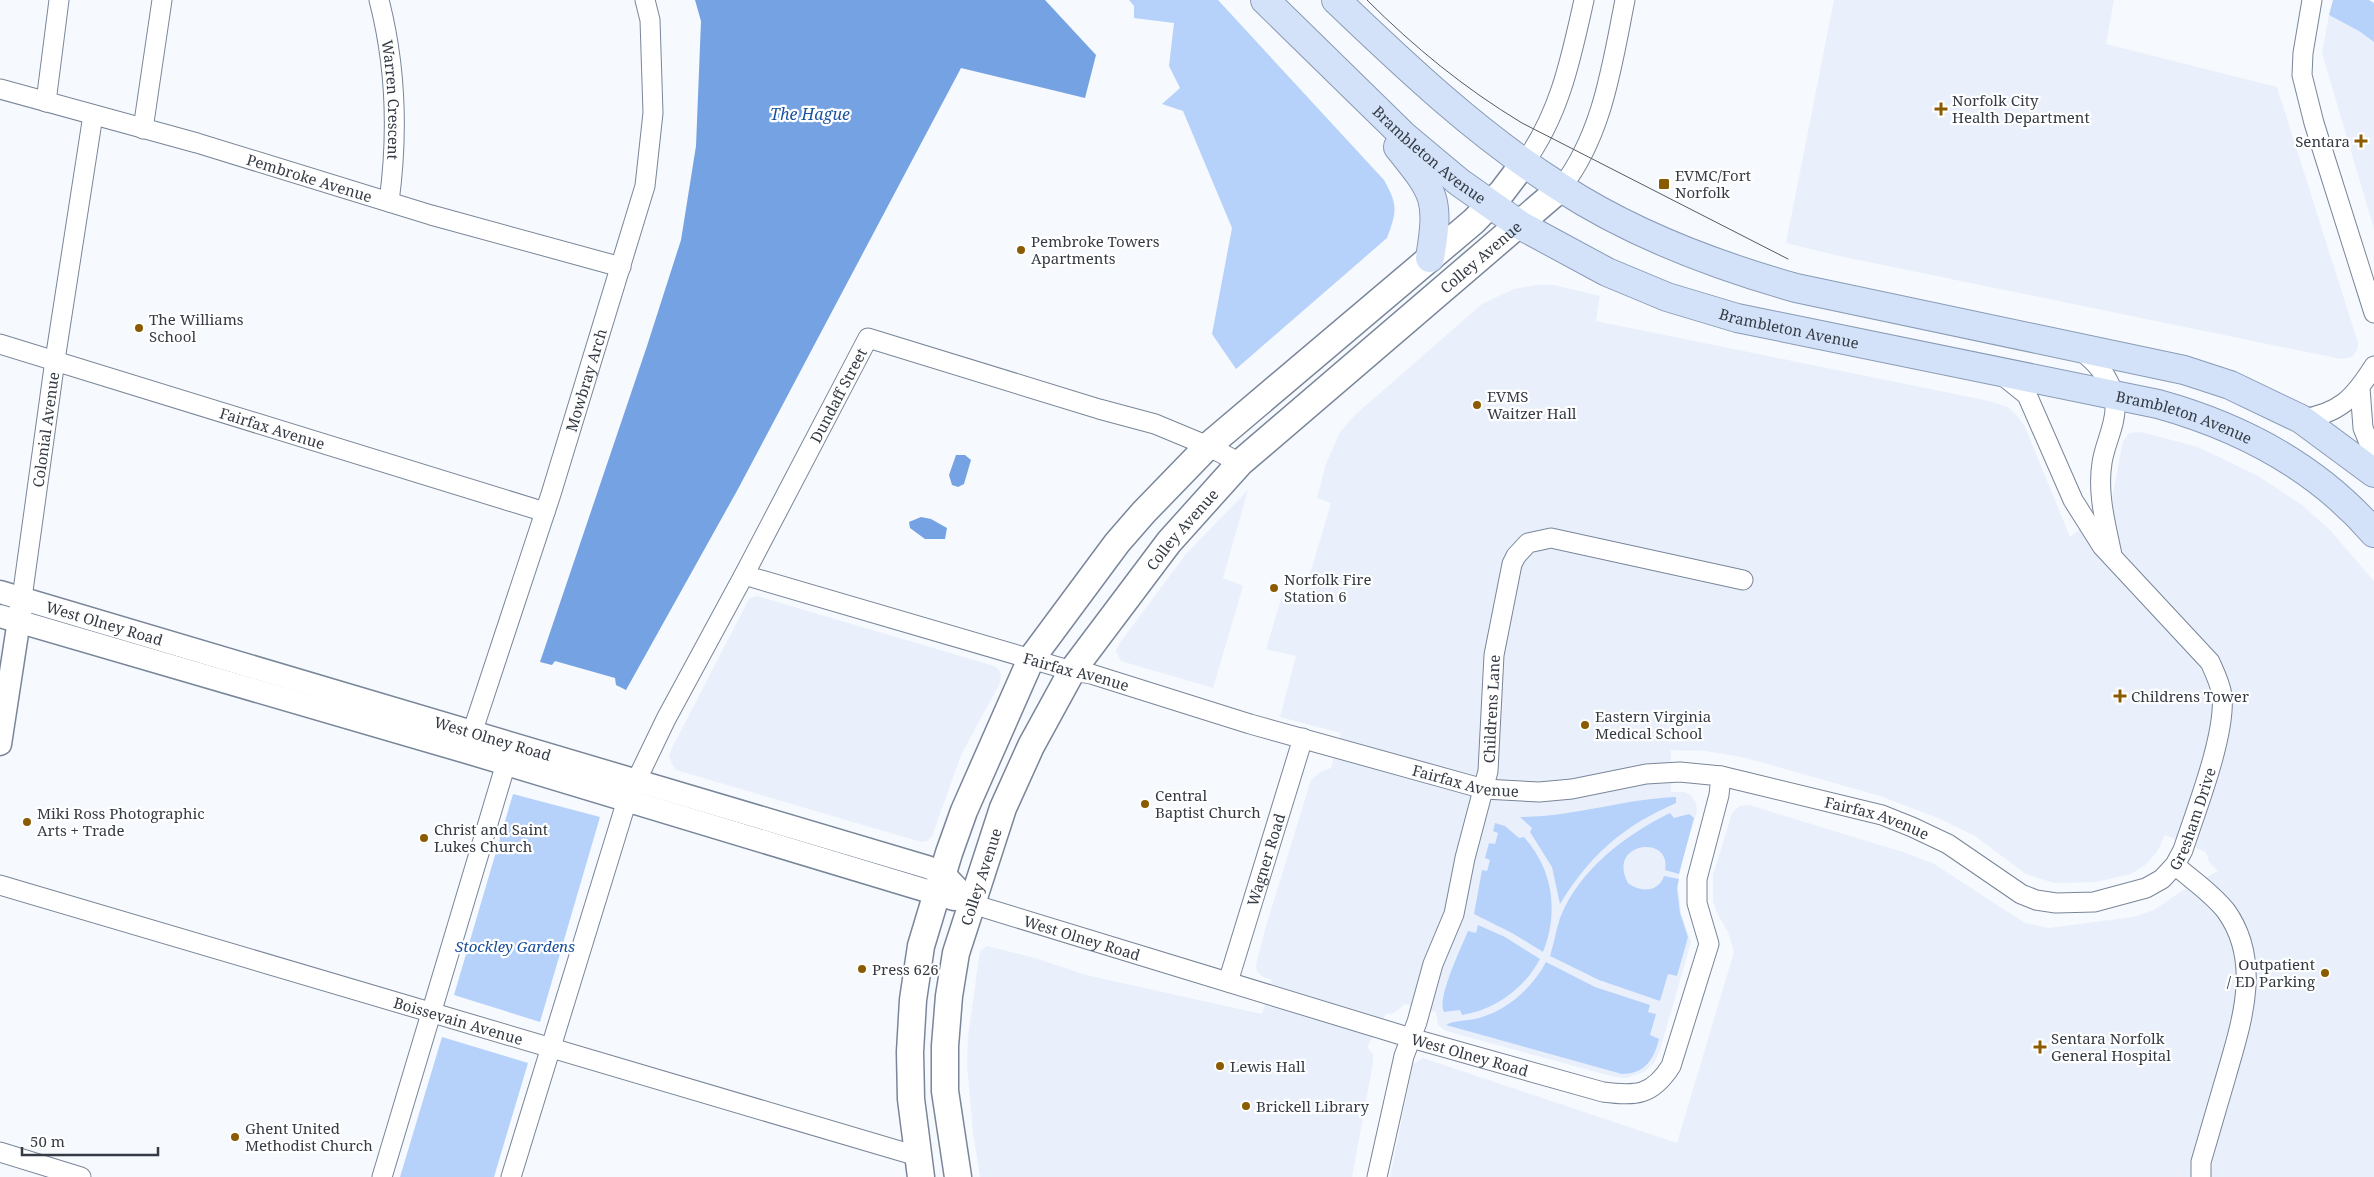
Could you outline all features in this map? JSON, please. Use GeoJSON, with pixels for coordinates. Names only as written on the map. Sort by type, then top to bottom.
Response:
{"type":"FeatureCollection","features":[{"type":"Feature","properties":{"kind":"main road","name":"Brambleton Avenue"},"geometry":{"type":"LineString","coordinates":[[1265,0],[1417,148],[1490,205],[1520,225],[1607,272],[1667,297],[1737,318],[2112,394],[2192,413],[2234,429],[2263,444],[2321,481],[2361,517],[2374,533]]}},
{"type":"Feature","properties":{"kind":"main road"},"geometry":{"type":"LineString","coordinates":[[1336,0],[1459,113],[1524,163],[1561,188],[1664,242],[1742,273],[1853,301],[2075,346],[2193,373],[2230,385],[2301,419],[2374,473]]}},
{"type":"Feature","properties":{"kind":"main road"},"geometry":{"type":"LineString","coordinates":[[1334,68],[1422,177],[1432,194],[1434,226],[1430,258]]}},
{"type":"Feature","properties":{"kind":"main road"},"geometry":{"type":"LineString","coordinates":[[919,1167],[910,1089],[910,1052],[913,1000],[921,946],[964,811],[1031,659],[1117,543],[1144,512],[1208,446],[1490,205],[1524,163]]}},
{"type":"Feature","properties":{"kind":"main road","name":"Colley Avenue"},"geometry":{"type":"LineString","coordinates":[[958,1177],[945,1092],[945,1046],[949,996],[956,953],[1003,808],[1031,746],[1072,670],[1168,542],[1240,463],[1561,188]]}},
{"type":"Feature","properties":{"kind":"street"},"geometry":{"type":"LineString","coordinates":[[46,102],[59,0]]}},
{"type":"Feature","properties":{"kind":"street"},"geometry":{"type":"LineString","coordinates":[[143,128],[162,0]]}},
{"type":"Feature","properties":{"kind":"street","name":"Warren Crescent"},"geometry":{"type":"LineString","coordinates":[[379,0],[393,72],[395,139],[389,202]]}},
{"type":"Feature","properties":{"kind":"street","name":"Mowbray Arch"},"geometry":{"type":"LineString","coordinates":[[471,743],[545,512],[645,186],[653,113],[650,20],[645,0]]}},
{"type":"Feature","properties":{"kind":"street"},"geometry":{"type":"LineString","coordinates":[[1524,163],[1542,135],[1558,101],[1570,63],[1584,0]]}},
{"type":"Feature","properties":{"kind":"street","name":"Colley Avenue"},"geometry":{"type":"LineString","coordinates":[[1561,188],[1582,156],[1600,114],[1625,0]]}},
{"type":"Feature","properties":{"kind":"street"},"geometry":{"type":"LineString","coordinates":[[2312,0],[2302,53],[2302,75],[2314,123],[2374,313]]}},
{"type":"Feature","properties":{"kind":"street","name":"Pembroke Avenue"},"geometry":{"type":"LineString","coordinates":[[0,89],[143,128],[389,202],[621,266]]}},
{"type":"Feature","properties":{"kind":"street","name":"Colonial Avenue"},"geometry":{"type":"LineString","coordinates":[[0,744],[9,618],[22,598],[55,360],[93,115]]}},
{"type":"Feature","properties":{"kind":"street","name":"Dundaff Street"},"geometry":{"type":"LineString","coordinates":[[631,790],[666,719],[868,338],[1155,424],[1208,446],[1240,463]]}},
{"type":"Feature","properties":{"kind":"street","name":"Fairfax Avenue"},"geometry":{"type":"LineString","coordinates":[[0,344],[545,512]]}},
{"type":"Feature","properties":{"kind":"street"},"geometry":{"type":"LineString","coordinates":[[2075,346],[2092,359],[2105,374],[2115,408],[2102,464],[2101,502],[2113,559]]}},
{"type":"Feature","properties":{"kind":"street"},"geometry":{"type":"LineString","coordinates":[[2301,419],[2323,416],[2339,407],[2360,388],[2374,366]]}},
{"type":"Feature","properties":{"kind":"street","name":"Gresham Drive"},"geometry":{"type":"LineString","coordinates":[[1998,372],[2027,395],[2073,500],[2102,546],[2210,662],[2218,678],[2222,694],[2222,712],[2216,744],[2184,850],[2175,865],[2212,895],[2226,911],[2242,945],[2246,972],[2244,1015],[2201,1162],[2201,1177]]}},
{"type":"Feature","properties":{"kind":"street"},"geometry":{"type":"LineString","coordinates":[[2360,388],[2363,428],[2374,455]]}},
{"type":"Feature","properties":{"kind":"street","name":"Childrens Lane"},"geometry":{"type":"LineString","coordinates":[[1377,1177],[1404,1056],[1433,964],[1454,914],[1465,858],[1484,789],[1490,760],[1494,655],[1512,564],[1516,556],[1528,544],[1551,538],[1743,580]]}},
{"type":"Feature","properties":{"kind":"street","name":"Fairfax Avenue"},"geometry":{"type":"LineString","coordinates":[[744,575],[1484,789],[1539,792],[1572,789],[1646,774],[1680,772],[1720,776],[1882,815],[1948,844],[1980,864],[2011,888],[2036,900],[2060,903],[2094,902],[2131,894],[2162,879],[2175,865]]}},
{"type":"Feature","properties":{"kind":"street","name":"West Olney Road"},"geometry":{"type":"LineString","coordinates":[[0,592],[471,743]]}},
{"type":"Feature","properties":{"kind":"street","name":"West Olney Road"},"geometry":{"type":"LineString","coordinates":[[9,618],[509,754],[940,884],[972,904],[1411,1038],[1603,1092],[1627,1095],[1641,1093],[1658,1084],[1671,1066],[1709,944],[1697,903],[1697,880],[1719,795],[1720,776]]}},
{"type":"Feature","properties":{"kind":"street","name":"Wagner Road"},"geometry":{"type":"LineString","coordinates":[[1228,982],[1303,738]]}},
{"type":"Feature","properties":{"kind":"street"},"geometry":{"type":"LineString","coordinates":[[382,1177],[509,754]]}},
{"type":"Feature","properties":{"kind":"street"},"geometry":{"type":"LineString","coordinates":[[511,1177],[549,1049],[631,790]]}},
{"type":"Feature","properties":{"kind":"street","name":"Boissevain Avenue"},"geometry":{"type":"LineString","coordinates":[[0,885],[432,1013],[919,1167]]}},
{"type":"Feature","properties":{"kind":"street"},"geometry":{"type":"LineString","coordinates":[[0,1152],[81,1177]]}},
{"type":"Feature","properties":{"kind":"shaded area"},"geometry":{"type":"Polygon","coordinates":[[[1834,0],[2114,0],[2106,44],[2277,87],[2358,343],[2357,350],[2352,357],[2341,359],[1839,256],[1786,243],[1834,0]]]}},
{"type":"Feature","properties":{"kind":"shaded area","name":"Sentara"},"geometry":{"type":"Polygon","coordinates":[[[2329,15],[2360,31],[2374,42],[2374,229],[2322,53],[2329,15]]]}},
{"type":"Feature","properties":{"kind":"shaded area"},"geometry":{"type":"Polygon","coordinates":[[[1536,285],[1554,285],[1600,296],[1596,321],[1989,401],[2008,407],[2025,427],[2070,537],[2111,504],[2123,441],[2129,433],[2141,432],[2198,447],[2258,476],[2302,505],[2330,530],[2374,581],[2374,1177],[1390,1177],[1413,1064],[1423,1058],[1677,1143],[1734,952],[1728,932],[1717,913],[1713,901],[1713,875],[1732,813],[1739,806],[1749,805],[1906,853],[1934,864],[2025,923],[2049,928],[2133,917],[2154,910],[2180,892],[2218,871],[2209,862],[2206,852],[2165,835],[2157,852],[2145,865],[2131,874],[2096,882],[2054,883],[2026,874],[1975,836],[1938,818],[1880,796],[1746,758],[1706,751],[1671,750],[1671,792],[1684,792],[1691,795],[1696,803],[1697,811],[1682,859],[1678,882],[1681,913],[1691,942],[1660,1050],[1654,1063],[1644,1072],[1626,1078],[1615,1077],[1446,1031],[1438,1025],[1436,1012],[1405,1004],[1394,1013],[1386,1014],[1367,1047],[1373,1054],[1373,1063],[1352,1177],[980,1177],[973,1133],[967,1065],[968,1037],[980,951],[987,946],[1035,958],[1086,975],[1262,1014],[1272,980],[1263,977],[1257,971],[1256,965],[1266,926],[1311,780],[1320,772],[1331,768],[1341,733],[1280,717],[1296,656],[1266,649],[1282,596],[1302,601],[1331,503],[1317,498],[1326,464],[1340,432],[1355,415],[1482,304],[1514,289],[1536,285]]]}},
{"type":"Feature","properties":{"kind":"shaded area"},"geometry":{"type":"Polygon","coordinates":[[[1248,490],[1223,578],[1243,586],[1213,688],[1121,661],[1116,651],[1119,644],[1186,554],[1248,490]]]}},
{"type":"Feature","properties":{"kind":"shaded area"},"geometry":{"type":"Polygon","coordinates":[[[757,596],[994,666],[999,670],[1001,675],[1000,683],[962,753],[932,836],[927,841],[921,842],[676,770],[669,756],[672,748],[747,603],[750,598],[757,596]]]}},
{"type":"Feature","properties":{"kind":"green space"},"geometry":{"type":"Polygon","coordinates":[[[1129,0],[1218,0],[1384,180],[1394,202],[1393,221],[1387,238],[1236,369],[1212,334],[1232,228],[1183,111],[1162,104],[1180,88],[1169,66],[1174,23],[1134,18],[1134,6],[1129,0]]]}},
{"type":"Feature","properties":{"kind":"green space"},"geometry":{"type":"Polygon","coordinates":[[[2333,0],[2369,0],[2374,3],[2374,42],[2359,31],[2329,15],[2333,0]]]}},
{"type":"Feature","properties":{"kind":"green space","name":"Stockley Gardens"},"geometry":{"type":"Polygon","coordinates":[[[513,794],[600,817],[540,1022],[454,995],[513,794]]]}},
{"type":"Feature","properties":{"kind":"green space"},"geometry":{"type":"Polygon","coordinates":[[[1676,797],[1676,803],[1640,822],[1609,844],[1583,871],[1560,904],[1552,867],[1530,832],[1532,828],[1520,817],[1559,814],[1656,798],[1676,797]]]}},
{"type":"Feature","properties":{"kind":"green space"},"geometry":{"type":"Polygon","coordinates":[[[1670,813],[1674,818],[1689,814],[1694,818],[1679,874],[1665,870],[1665,859],[1659,851],[1651,847],[1632,851],[1625,859],[1624,869],[1628,883],[1643,889],[1654,888],[1662,881],[1664,876],[1679,879],[1677,888],[1680,913],[1688,937],[1677,976],[1668,974],[1660,1001],[1599,980],[1550,956],[1560,918],[1568,901],[1591,869],[1620,843],[1670,813]]]}},
{"type":"Feature","properties":{"kind":"green space"},"geometry":{"type":"Polygon","coordinates":[[[1495,823],[1505,826],[1519,838],[1524,837],[1534,849],[1547,877],[1552,906],[1551,922],[1543,952],[1512,933],[1474,914],[1482,870],[1487,871],[1490,860],[1485,858],[1489,843],[1495,844],[1498,833],[1493,831],[1495,823]]]}},
{"type":"Feature","properties":{"kind":"green space"},"geometry":{"type":"Polygon","coordinates":[[[1478,925],[1505,937],[1540,959],[1526,980],[1497,1003],[1462,1015],[1460,1010],[1444,1012],[1442,1005],[1451,972],[1468,931],[1476,933],[1478,925]]]}},
{"type":"Feature","properties":{"kind":"green space"},"geometry":{"type":"Polygon","coordinates":[[[1546,962],[1595,987],[1650,1005],[1648,1012],[1656,1014],[1650,1035],[1659,1039],[1654,1053],[1647,1064],[1637,1071],[1622,1074],[1446,1025],[1479,1018],[1500,1010],[1518,997],[1534,981],[1546,962]]]}},
{"type":"Feature","properties":{"kind":"green space"},"geometry":{"type":"Polygon","coordinates":[[[442,1037],[528,1063],[494,1177],[400,1177],[442,1037]]]}},
{"type":"Feature","properties":{"kind":"water","name":"The Hague"},"geometry":{"type":"Polygon","coordinates":[[[695,0],[1045,0],[1096,55],[1085,98],[961,68],[738,489],[626,690],[616,685],[615,678],[555,661],[552,665],[540,662],[681,240],[696,146],[701,21],[695,0]]]}},
{"type":"Feature","properties":{"kind":"water"},"geometry":{"type":"Polygon","coordinates":[[[956,455],[965,455],[971,460],[964,484],[958,487],[952,485],[949,475],[956,455]]]}},
{"type":"Feature","properties":{"kind":"water"},"geometry":{"type":"Polygon","coordinates":[[[921,517],[931,519],[947,528],[945,539],[925,539],[910,528],[909,522],[921,517]]]}},
{"type":"Feature","properties":{"kind":"tram line"},"geometry":{"type":"LineString","coordinates":[[1367,0],[1440,66],[1480,96],[1522,123],[1788,259]]}},
{"type":"Feature","properties":{"kind":"place","name":"Norfolk City Health Department"},"geometry":{"type":"Point","coordinates":[1941,109]}},
{"type":"Feature","properties":{"kind":"place","name":"Sentara"},"geometry":{"type":"Point","coordinates":[2361,141]}},
{"type":"Feature","properties":{"kind":"place","name":"EVMC/Fort Norfolk"},"geometry":{"type":"Point","coordinates":[1664,184]}},
{"type":"Feature","properties":{"kind":"place","name":"Pembroke Towers Apartments"},"geometry":{"type":"Point","coordinates":[1021,250]}},
{"type":"Feature","properties":{"kind":"place","name":"The Williams School"},"geometry":{"type":"Point","coordinates":[139,328]}},
{"type":"Feature","properties":{"kind":"place","name":"EVMS Waitzer Hall"},"geometry":{"type":"Point","coordinates":[1477,405]}},
{"type":"Feature","properties":{"kind":"place","name":"Norfolk Fire Station 6"},"geometry":{"type":"Point","coordinates":[1274,588]}},
{"type":"Feature","properties":{"kind":"place","name":"Childrens Tower"},"geometry":{"type":"Point","coordinates":[2120,696]}},
{"type":"Feature","properties":{"kind":"place","name":"Eastern Virginia Medical School"},"geometry":{"type":"Point","coordinates":[1585,725]}},
{"type":"Feature","properties":{"kind":"place","name":"Central Baptist Church"},"geometry":{"type":"Point","coordinates":[1145,804]}},
{"type":"Feature","properties":{"kind":"place","name":"Miki Ross Photographic Arts + Trade"},"geometry":{"type":"Point","coordinates":[27,822]}},
{"type":"Feature","properties":{"kind":"place","name":"Christ and Saint Lukes Church"},"geometry":{"type":"Point","coordinates":[424,838]}},
{"type":"Feature","properties":{"kind":"place","name":"Press 626"},"geometry":{"type":"Point","coordinates":[862,969]}},
{"type":"Feature","properties":{"kind":"place","name":"Outpatient / ED Parking"},"geometry":{"type":"Point","coordinates":[2325,973]}},
{"type":"Feature","properties":{"kind":"place","name":"Sentara Norfolk General Hospital"},"geometry":{"type":"Point","coordinates":[2040,1047]}},
{"type":"Feature","properties":{"kind":"place","name":"Lewis Hall"},"geometry":{"type":"Point","coordinates":[1220,1066]}},
{"type":"Feature","properties":{"kind":"place","name":"Brickell Library"},"geometry":{"type":"Point","coordinates":[1246,1106]}},
{"type":"Feature","properties":{"kind":"place","name":"Ghent United Methodist Church"},"geometry":{"type":"Point","coordinates":[235,1137]}}]}
